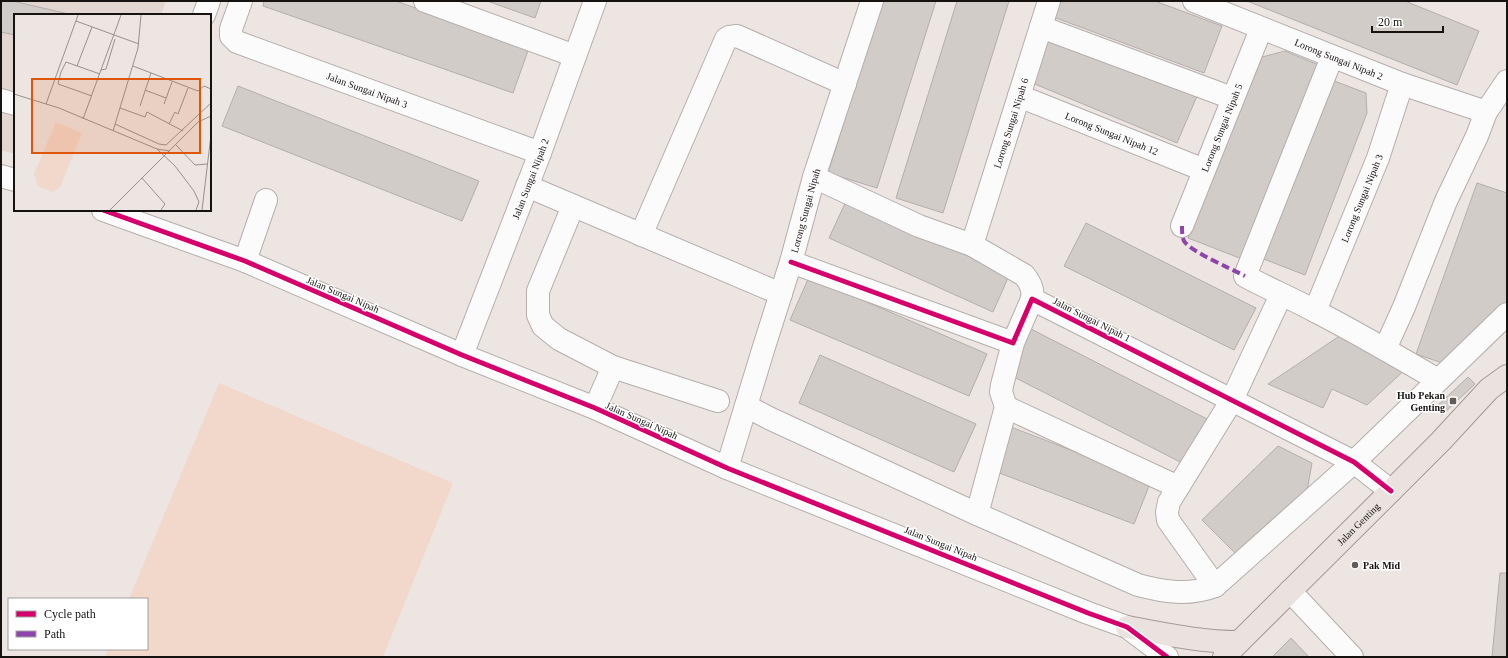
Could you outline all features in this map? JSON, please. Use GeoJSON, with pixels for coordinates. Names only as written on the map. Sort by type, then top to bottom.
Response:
{"type":"FeatureCollection","features":[{"type":"Feature","properties":{"kind":"main road","name":"Jalan Genting"},"geometry":{"type":"LineString","coordinates":[[1224,657],[1441,441],[1498,387],[1507,376]]}},
{"type":"Feature","properties":{"kind":"main road"},"geometry":{"type":"LineString","coordinates":[[1127,627],[1201,640],[1239,642]]}},
{"type":"Feature","properties":{"kind":"street"},"geometry":{"type":"LineString","coordinates":[[204,14],[209,1]]}},
{"type":"Feature","properties":{"kind":"street","name":"Jalan Sungai Nipah 3"},"geometry":{"type":"LineString","coordinates":[[241,1],[231,29],[231,36],[237,42],[540,153]]}},
{"type":"Feature","properties":{"kind":"street"},"geometry":{"type":"LineString","coordinates":[[425,1],[575,56]]}},
{"type":"Feature","properties":{"kind":"street","name":"Jalan Sungai Nipah 2"},"geometry":{"type":"LineString","coordinates":[[462,355],[540,153],[595,1]]}},
{"type":"Feature","properties":{"kind":"street","name":"Lorong Sungai Nipah"},"geometry":{"type":"LineString","coordinates":[[727,468],[791,262],[814,177],[872,1]]}},
{"type":"Feature","properties":{"kind":"street","name":"Lorong Sungai Nipah 6"},"geometry":{"type":"LineString","coordinates":[[972,245],[1049,1]]}},
{"type":"Feature","properties":{"kind":"street","name":"Lorong Sungai Nipah 2"},"geometry":{"type":"LineString","coordinates":[[1194,1],[1402,84],[1486,112]]}},
{"type":"Feature","properties":{"kind":"street"},"geometry":{"type":"LineString","coordinates":[[1041,27],[1232,98]]}},
{"type":"Feature","properties":{"kind":"street","name":"Lorong Sungai Nipah 5"},"geometry":{"type":"LineString","coordinates":[[1182,226],[1232,98],[1261,29]]}},
{"type":"Feature","properties":{"kind":"street"},"geometry":{"type":"LineString","coordinates":[[641,234],[726,39],[736,36],[845,84]]}},
{"type":"Feature","properties":{"kind":"street"},"geometry":{"type":"LineString","coordinates":[[1332,57],[1245,276],[1315,311],[1438,380]]}},
{"type":"Feature","properties":{"kind":"street"},"geometry":{"type":"LineString","coordinates":[[1385,349],[1404,307],[1446,201],[1474,142],[1486,112],[1507,81]]}},
{"type":"Feature","properties":{"kind":"street","name":"Lorong Sungai Nipah 3"},"geometry":{"type":"LineString","coordinates":[[1315,311],[1378,158],[1402,84]]}},
{"type":"Feature","properties":{"kind":"street","name":"Lorong Sungai Nipah 12"},"geometry":{"type":"LineString","coordinates":[[1019,96],[1204,170]]}},
{"type":"Feature","properties":{"kind":"street"},"geometry":{"type":"LineString","coordinates":[[1,100],[14,104]]}},
{"type":"Feature","properties":{"kind":"street"},"geometry":{"type":"LineString","coordinates":[[1,176],[14,180]]}},
{"type":"Feature","properties":{"kind":"street"},"geometry":{"type":"LineString","coordinates":[[814,177],[920,226],[972,245],[1024,275],[1029,281],[1032,288],[1032,299],[1013,343],[1002,385],[1001,392],[1006,406],[977,514]]}},
{"type":"Feature","properties":{"kind":"street"},"geometry":{"type":"LineString","coordinates":[[527,186],[781,294]]}},
{"type":"Feature","properties":{"kind":"street"},"geometry":{"type":"LineString","coordinates":[[245,262],[266,200]]}},
{"type":"Feature","properties":{"kind":"street"},"geometry":{"type":"LineString","coordinates":[[574,206],[538,291],[538,314],[543,326],[547,331],[559,339],[613,367],[718,401]]}},
{"type":"Feature","properties":{"kind":"street","name":"Jalan Sungai Nipah"},"geometry":{"type":"LineString","coordinates":[[108,211],[132,215],[462,355],[595,408],[727,468],[1088,613],[1127,627],[1167,657]]}},
{"type":"Feature","properties":{"kind":"street"},"geometry":{"type":"LineString","coordinates":[[791,262],[1013,343]]}},
{"type":"Feature","properties":{"kind":"street"},"geometry":{"type":"LineString","coordinates":[[1215,586],[1168,520],[1167,512],[1169,502],[1232,400],[1282,295]]}},
{"type":"Feature","properties":{"kind":"street","name":"Jalan Sungai Nipah 1"},"geometry":{"type":"LineString","coordinates":[[1032,299],[1354,462],[1391,491]]}},
{"type":"Feature","properties":{"kind":"street"},"geometry":{"type":"LineString","coordinates":[[746,406],[770,419],[977,514],[1138,585],[1156,590],[1186,592],[1202,591],[1215,586],[1354,462],[1507,314]]}},
{"type":"Feature","properties":{"kind":"street"},"geometry":{"type":"LineString","coordinates":[[595,408],[613,367]]}},
{"type":"Feature","properties":{"kind":"street"},"geometry":{"type":"LineString","coordinates":[[1006,406],[1178,487]]}},
{"type":"Feature","properties":{"kind":"street"},"geometry":{"type":"LineString","coordinates":[[1290,591],[1352,657]]}},
{"type":"Feature","properties":{"kind":"shaded area"},"geometry":{"type":"Polygon","coordinates":[[[1,1],[166,1],[161,14],[14,14],[14,154],[1,150],[1,1]]]}},
{"type":"Feature","properties":{"kind":"shaded area"},"geometry":{"type":"Polygon","coordinates":[[[219,383],[453,483],[383,657],[105,657],[108,650],[148,650],[148,598],[129,598],[219,383]]]}},
{"type":"Feature","properties":{"kind":"building"},"geometry":{"type":"Polygon","coordinates":[[[1,1],[12,1],[69,14],[14,14],[14,35],[1,32],[1,1]]]}},
{"type":"Feature","properties":{"kind":"building"},"geometry":{"type":"Polygon","coordinates":[[[264,1],[396,1],[529,48],[513,93],[263,6],[264,1]]]}},
{"type":"Feature","properties":{"kind":"building"},"geometry":{"type":"Polygon","coordinates":[[[487,1],[541,1],[535,18],[487,1]]]}},
{"type":"Feature","properties":{"kind":"building"},"geometry":{"type":"Polygon","coordinates":[[[882,1],[936,1],[877,188],[828,173],[882,1]]]}},
{"type":"Feature","properties":{"kind":"building"},"geometry":{"type":"Polygon","coordinates":[[[957,1],[1009,1],[943,213],[896,198],[957,1]]]}},
{"type":"Feature","properties":{"kind":"building"},"geometry":{"type":"Polygon","coordinates":[[[1053,1],[1155,1],[1222,26],[1204,73],[1048,15],[1053,1]]]}},
{"type":"Feature","properties":{"kind":"building"},"geometry":{"type":"Polygon","coordinates":[[[1247,1],[1405,1],[1479,31],[1457,85],[1247,1]]]}},
{"type":"Feature","properties":{"kind":"building"},"geometry":{"type":"Polygon","coordinates":[[[1049,36],[1197,96],[1177,143],[1030,82],[1049,36]]]}},
{"type":"Feature","properties":{"kind":"building"},"geometry":{"type":"Polygon","coordinates":[[[1285,51],[1321,66],[1242,259],[1188,238],[1262,57],[1285,51]]]}},
{"type":"Feature","properties":{"kind":"building"},"geometry":{"type":"Polygon","coordinates":[[[1329,79],[1366,93],[1367,113],[1305,275],[1261,258],[1329,79]]]}},
{"type":"Feature","properties":{"kind":"building"},"geometry":{"type":"Polygon","coordinates":[[[238,86],[479,181],[462,221],[222,126],[238,86]]]}},
{"type":"Feature","properties":{"kind":"building"},"geometry":{"type":"Polygon","coordinates":[[[1477,183],[1507,193],[1507,305],[1445,364],[1416,354],[1477,183]]]}},
{"type":"Feature","properties":{"kind":"building"},"geometry":{"type":"Polygon","coordinates":[[[848,197],[1011,271],[993,312],[829,238],[848,197]]]}},
{"type":"Feature","properties":{"kind":"building"},"geometry":{"type":"Polygon","coordinates":[[[1086,223],[1256,308],[1234,350],[1064,266],[1086,223]]]}},
{"type":"Feature","properties":{"kind":"building"},"geometry":{"type":"Polygon","coordinates":[[[809,277],[987,354],[969,396],[790,320],[809,277]]]}},
{"type":"Feature","properties":{"kind":"building"},"geometry":{"type":"Polygon","coordinates":[[[1029,328],[1209,420],[1186,465],[1006,373],[1029,328]]]}},
{"type":"Feature","properties":{"kind":"building"},"geometry":{"type":"Polygon","coordinates":[[[1341,335],[1410,365],[1367,405],[1332,389],[1323,408],[1268,384],[1341,335]]]}},
{"type":"Feature","properties":{"kind":"building"},"geometry":{"type":"Polygon","coordinates":[[[820,355],[976,424],[954,472],[799,403],[820,355]]]}},
{"type":"Feature","properties":{"kind":"building"},"geometry":{"type":"Polygon","coordinates":[[[1468,377],[1475,384],[1442,415],[1435,408],[1468,377]]]}},
{"type":"Feature","properties":{"kind":"building"},"geometry":{"type":"Polygon","coordinates":[[[1011,427],[1151,481],[1134,524],[994,471],[1011,427]]]}},
{"type":"Feature","properties":{"kind":"building"},"geometry":{"type":"Polygon","coordinates":[[[1278,446],[1312,463],[1307,491],[1238,556],[1202,520],[1278,446]]]}},
{"type":"Feature","properties":{"kind":"building"},"geometry":{"type":"Polygon","coordinates":[[[1500,573],[1507,573],[1507,657],[1492,657],[1500,573]]]}},
{"type":"Feature","properties":{"kind":"building"},"geometry":{"type":"Polygon","coordinates":[[[1291,638],[1309,657],[1272,657],[1291,638]]]}},
{"type":"Feature","properties":{"kind":"marked path"},"geometry":{"type":"LineString","coordinates":[[1182,226],[1183,239],[1188,245],[1203,255],[1245,276]]}},
{"type":"Feature","properties":{"kind":"cycle path"},"geometry":{"type":"LineString","coordinates":[[106,211],[245,261],[462,355],[595,408],[727,468],[1088,613],[1127,627],[1167,657]]}},
{"type":"Feature","properties":{"kind":"cycle path"},"geometry":{"type":"LineString","coordinates":[[791,262],[1013,343],[1032,299],[1354,462],[1391,491]]}},
{"type":"Feature","properties":{"kind":"place","name":"Hub Pekan Genting"},"geometry":{"type":"Point","coordinates":[1453,401]}},
{"type":"Feature","properties":{"kind":"place","name":"Pak Mid"},"geometry":{"type":"Point","coordinates":[1355,565]}}]}
